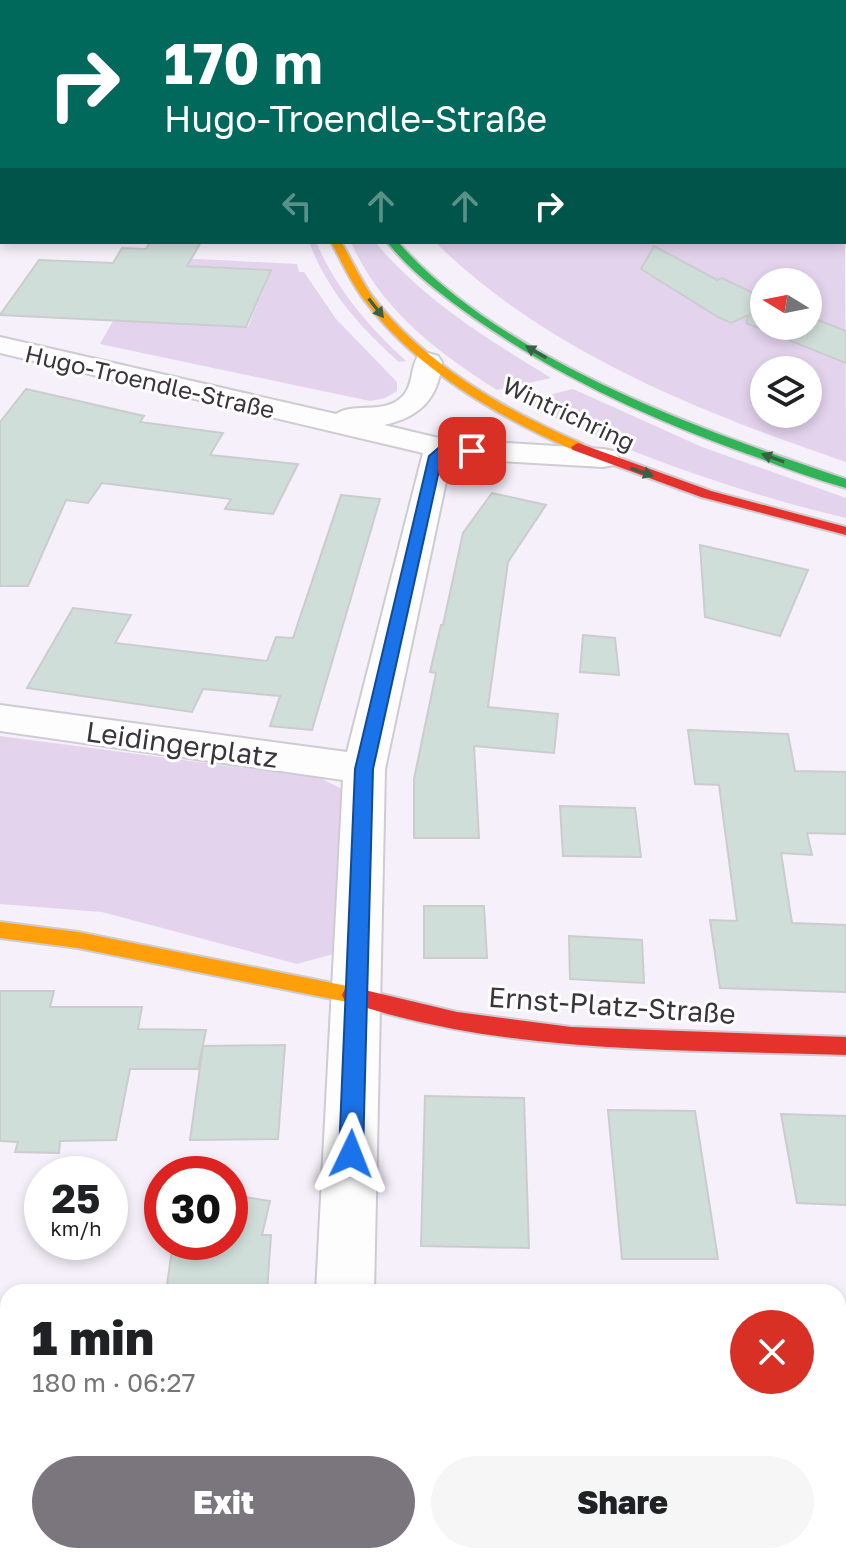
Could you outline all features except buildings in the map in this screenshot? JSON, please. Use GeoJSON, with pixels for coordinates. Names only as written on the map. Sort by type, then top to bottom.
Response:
{"type":"FeatureCollection","features":[{"type":"Feature","properties":{"kind":"main road","name":"Wintrichring"},"geometry":{"type":"LineString","coordinates":[[337,244],[346,267],[380,314],[428,362],[489,404],[603,458],[681,485],[846,531]]}},
{"type":"Feature","properties":{"kind":"main road","name":"Wintrichring"},"geometry":{"type":"LineString","coordinates":[[393,244],[402,256],[480,320],[585,381],[721,439],[846,484]]}},
{"type":"Feature","properties":{"kind":"main road","name":"Ernst-Platz-Straße"},"geometry":{"type":"LineString","coordinates":[[0,930],[78,940],[356,996],[457,1021],[571,1036],[846,1046]]}},
{"type":"Feature","properties":{"kind":"street","name":"Hugo-Troendle-Straße"},"geometry":{"type":"LineString","coordinates":[[0,345],[443,448],[603,458]]}},
{"type":"Feature","properties":{"kind":"street","name":"Hugo-Troendle-Straße"},"geometry":{"type":"LineString","coordinates":[[301,416],[386,417],[403,411],[426,386],[428,362]]}},
{"type":"Feature","properties":{"kind":"street"},"geometry":{"type":"LineString","coordinates":[[345,1284],[364,769],[425,500],[436,456],[443,448]]}},
{"type":"Feature","properties":{"kind":"street","name":"Leidingerplatz"},"geometry":{"type":"LineString","coordinates":[[0,718],[364,769]]}},
{"type":"Feature","properties":{"kind":"shaded area"},"geometry":{"type":"Polygon","coordinates":[[[310,244],[317,244],[333,276],[354,306],[406,361],[399,362],[346,308],[310,244]]]}},
{"type":"Feature","properties":{"kind":"shaded area"},"geometry":{"type":"Polygon","coordinates":[[[352,244],[377,244],[436,301],[551,378],[497,390],[412,327],[363,266],[352,244]]]}},
{"type":"Feature","properties":{"kind":"shaded area"},"geometry":{"type":"Polygon","coordinates":[[[437,244],[845,244],[846,462],[752,428],[822,428],[822,356],[750,356],[750,427],[628,374],[526,316],[479,281],[437,244]]]}},
{"type":"Feature","properties":{"kind":"shaded area"},"geometry":{"type":"Polygon","coordinates":[[[177,258],[297,264],[299,272],[304,272],[336,319],[397,382],[397,391],[370,401],[100,344],[113,321],[248,327],[272,269],[149,264],[177,258]]]}},
{"type":"Feature","properties":{"kind":"shaded area"},"geometry":{"type":"Polygon","coordinates":[[[573,389],[702,447],[846,498],[846,518],[762,496],[680,469],[520,402],[573,389]]]}},
{"type":"Feature","properties":{"kind":"shaded area"},"geometry":{"type":"Polygon","coordinates":[[[0,736],[320,778],[350,793],[344,951],[297,964],[102,912],[0,904],[0,736]]]}},
{"type":"Feature","properties":{"kind":"traffic: fast"},"geometry":{"type":"LineString","coordinates":[[394,244],[416,267],[460,303],[504,334],[597,386],[695,430],[846,484]]}},
{"type":"Feature","properties":{"kind":"traffic: slow"},"geometry":{"type":"LineString","coordinates":[[337,244],[368,298],[418,350],[494,405],[578,447]]}},
{"type":"Feature","properties":{"kind":"traffic: slow"},"geometry":{"type":"LineString","coordinates":[[0,930],[78,940],[352,995]]}},
{"type":"Feature","properties":{"kind":"traffic: jam"},"geometry":{"type":"LineString","coordinates":[[578,447],[706,494],[846,531]]}},
{"type":"Feature","properties":{"kind":"traffic: jam"},"geometry":{"type":"LineString","coordinates":[[352,995],[457,1021],[571,1036],[846,1046]]}},
{"type":"Feature","properties":{"kind":"route"},"geometry":{"type":"LineString","coordinates":[[351,1154],[364,769],[436,456],[443,448],[472,451]]}}]}
